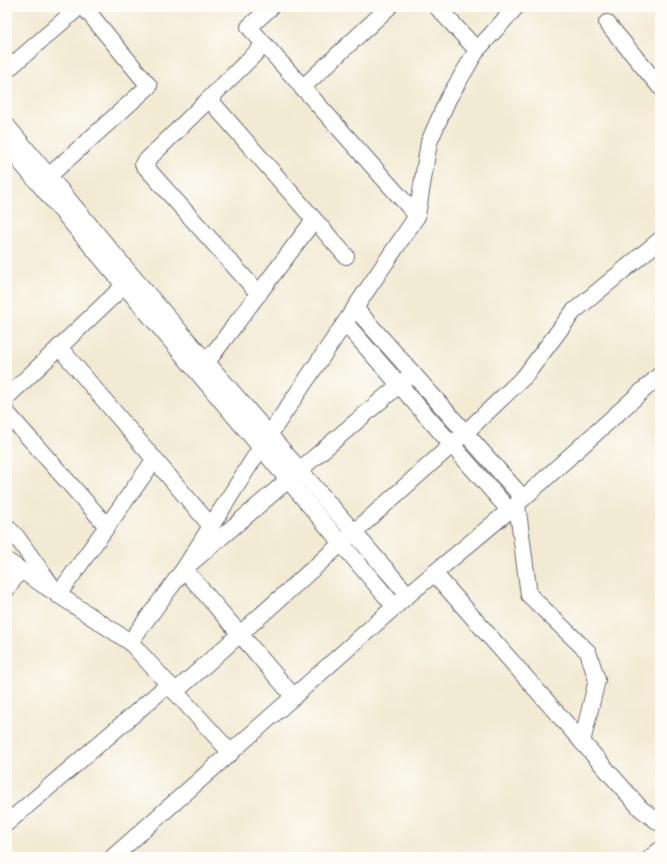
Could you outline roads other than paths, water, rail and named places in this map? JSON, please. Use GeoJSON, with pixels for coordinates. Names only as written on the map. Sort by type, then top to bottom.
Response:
{"type":"FeatureCollection","features":[{"type":"Feature","properties":{"kind":"street"},"geometry":{"type":"LineString","coordinates":[[7,70],[79,7]]}},
{"type":"Feature","properties":{"kind":"street"},"geometry":{"type":"LineString","coordinates":[[44,180],[149,86],[84,7]]}},
{"type":"Feature","properties":{"kind":"street"},"geometry":{"type":"LineString","coordinates":[[271,7],[249,27],[417,216]]}},
{"type":"Feature","properties":{"kind":"street"},"geometry":{"type":"LineString","coordinates":[[302,88],[389,7]]}},
{"type":"Feature","properties":{"kind":"street"},"geometry":{"type":"LineString","coordinates":[[437,7],[477,50]]}},
{"type":"Feature","properties":{"kind":"street"},"geometry":{"type":"LineString","coordinates":[[130,642],[184,569],[265,441],[417,216],[428,142],[448,99],[477,50],[516,7]]}},
{"type":"Feature","properties":{"kind":"street"},"geometry":{"type":"LineString","coordinates":[[607,23],[660,86]]}},
{"type":"Feature","properties":{"kind":"street"},"geometry":{"type":"LineString","coordinates":[[259,294],[143,164],[264,45]]}},
{"type":"Feature","properties":{"kind":"street"},"geometry":{"type":"LineString","coordinates":[[209,99],[346,256]]}},
{"type":"Feature","properties":{"kind":"street"},"geometry":{"type":"LineString","coordinates":[[7,126],[44,180],[294,475],[342,543],[395,607]]}},
{"type":"Feature","properties":{"kind":"street"},"geometry":{"type":"LineString","coordinates":[[7,146],[44,180]]}},
{"type":"Feature","properties":{"kind":"street"},"geometry":{"type":"LineString","coordinates":[[202,367],[314,220]]}},
{"type":"Feature","properties":{"kind":"street"},"geometry":{"type":"LineString","coordinates":[[7,823],[240,634],[452,445],[525,376],[573,312],[660,240]]}},
{"type":"Feature","properties":{"kind":"street"},"geometry":{"type":"LineString","coordinates":[[7,396],[129,281]]}},
{"type":"Feature","properties":{"kind":"street"},"geometry":{"type":"LineString","coordinates":[[355,308],[465,433],[516,504],[529,595],[588,652],[596,680],[582,742]]}},
{"type":"Feature","properties":{"kind":"street"},"geometry":{"type":"LineString","coordinates":[[345,322],[452,445],[516,504]]}},
{"type":"Feature","properties":{"kind":"street"},"geometry":{"type":"LineString","coordinates":[[59,347],[211,526]]}},
{"type":"Feature","properties":{"kind":"street"},"geometry":{"type":"LineString","coordinates":[[184,569],[413,374]]}},
{"type":"Feature","properties":{"kind":"street"},"geometry":{"type":"LineString","coordinates":[[113,857],[408,595],[516,504],[660,375]]}},
{"type":"Feature","properties":{"kind":"street"},"geometry":{"type":"LineString","coordinates":[[7,413],[107,526]]}},
{"type":"Feature","properties":{"kind":"street"},"geometry":{"type":"LineString","coordinates":[[58,595],[155,459]]}},
{"type":"Feature","properties":{"kind":"street"},"geometry":{"type":"LineString","coordinates":[[294,475],[354,532],[408,595]]}},
{"type":"Feature","properties":{"kind":"street"},"geometry":{"type":"LineString","coordinates":[[7,527],[16,536],[58,595]]}},
{"type":"Feature","properties":{"kind":"street"},"geometry":{"type":"LineString","coordinates":[[7,589],[14,566],[130,642],[231,753]]}},
{"type":"Feature","properties":{"kind":"street"},"geometry":{"type":"LineString","coordinates":[[184,569],[294,697]]}},
{"type":"Feature","properties":{"kind":"street"},"geometry":{"type":"LineString","coordinates":[[434,573],[641,809],[660,823]]}},
{"type":"Feature","properties":{"kind":"street"},"geometry":{"type":"LineString","coordinates":[[651,857],[660,850]]}}]}
